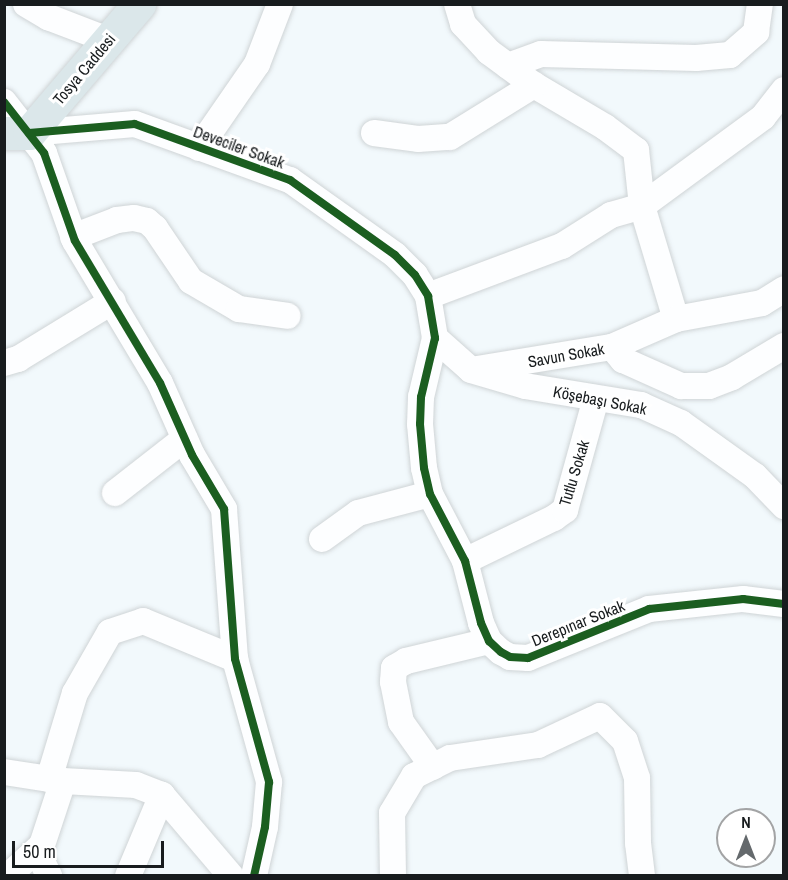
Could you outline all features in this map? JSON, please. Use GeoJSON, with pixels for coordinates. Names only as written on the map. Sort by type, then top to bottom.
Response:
{"type":"FeatureCollection","features":[{"type":"Feature","properties":{"kind":"main road","name":"Tosya Caddesi"},"geometry":{"type":"LineString","coordinates":[[17,133],[108,40],[139,4]]}},
{"type":"Feature","properties":{"kind":"street"},"geometry":{"type":"LineString","coordinates":[[26,4],[48,17],[108,40]]}},
{"type":"Feature","properties":{"kind":"street"},"geometry":{"type":"LineString","coordinates":[[199,148],[257,64],[280,4]]}},
{"type":"Feature","properties":{"kind":"street"},"geometry":{"type":"LineString","coordinates":[[457,4],[463,24],[489,52],[534,85],[606,127],[636,150],[642,206],[676,319]]}},
{"type":"Feature","properties":{"kind":"street"},"geometry":{"type":"LineString","coordinates":[[508,66],[541,54],[696,58],[730,55],[756,32],[760,4]]}},
{"type":"Feature","properties":{"kind":"street"},"geometry":{"type":"LineString","coordinates":[[374,133],[418,139],[450,137],[534,85]]}},
{"type":"Feature","properties":{"kind":"street"},"geometry":{"type":"LineString","coordinates":[[428,296],[562,246],[610,215],[642,206],[763,117],[783,90]]}},
{"type":"Feature","properties":{"kind":"street"},"geometry":{"type":"LineString","coordinates":[[4,102],[17,133],[44,153],[73,237],[160,383],[184,439],[224,509],[235,658],[268,782],[265,827],[254,876]]}},
{"type":"Feature","properties":{"kind":"street","name":"Deveciler Sokak"},"geometry":{"type":"LineString","coordinates":[[17,133],[135,124],[290,180],[395,255],[416,274],[428,296],[435,338]]}},
{"type":"Feature","properties":{"kind":"street"},"geometry":{"type":"LineString","coordinates":[[73,237],[117,220],[134,218],[147,221],[155,228],[191,281],[239,309],[288,316]]}},
{"type":"Feature","properties":{"kind":"street"},"geometry":{"type":"LineString","coordinates":[[612,347],[676,319],[762,303],[783,289]]}},
{"type":"Feature","properties":{"kind":"street"},"geometry":{"type":"LineString","coordinates":[[4,363],[18,359],[113,302]]}},
{"type":"Feature","properties":{"kind":"street"},"geometry":{"type":"LineString","coordinates":[[433,767],[402,722],[396,701],[394,668],[406,661],[489,641],[474,599],[465,561],[430,494],[424,468],[420,424],[421,397],[435,338]]}},
{"type":"Feature","properties":{"kind":"street","name":"Köşebaşı Sokak"},"geometry":{"type":"LineString","coordinates":[[435,338],[471,370],[525,386],[641,405],[681,423],[755,476],[783,506]]}},
{"type":"Feature","properties":{"kind":"street","name":"Savun Sokak"},"geometry":{"type":"LineString","coordinates":[[471,370],[612,347],[623,360],[681,386],[709,386],[732,377],[783,346]]}},
{"type":"Feature","properties":{"kind":"street","name":"Tutlu Sokak"},"geometry":{"type":"LineString","coordinates":[[465,561],[554,518],[565,510],[596,398]]}},
{"type":"Feature","properties":{"kind":"street"},"geometry":{"type":"LineString","coordinates":[[115,493],[184,439]]}},
{"type":"Feature","properties":{"kind":"street"},"geometry":{"type":"LineString","coordinates":[[322,539],[358,513],[430,494]]}},
{"type":"Feature","properties":{"kind":"street","name":"Derepınar Sokak"},"geometry":{"type":"LineString","coordinates":[[489,641],[510,657],[528,658],[649,609],[743,599],[783,604]]}},
{"type":"Feature","properties":{"kind":"street"},"geometry":{"type":"LineString","coordinates":[[8,876],[42,846],[75,693],[110,632],[143,621],[235,658]]}},
{"type":"Feature","properties":{"kind":"street"},"geometry":{"type":"LineString","coordinates":[[393,876],[392,813],[414,776],[450,758],[538,746],[600,716],[625,741],[638,778],[638,843],[642,876]]}},
{"type":"Feature","properties":{"kind":"street"},"geometry":{"type":"LineString","coordinates":[[4,772],[56,780],[136,785],[162,795],[231,876]]}},
{"type":"Feature","properties":{"kind":"street"},"geometry":{"type":"LineString","coordinates":[[128,876],[162,795]]}},
{"type":"Feature","properties":{"kind":"street"},"geometry":{"type":"LineString","coordinates":[[37,850],[49,876]]}},
{"type":"Feature","properties":{"kind":"cycle path"},"geometry":{"type":"LineString","coordinates":[[4,102],[44,153],[75,241],[160,383],[192,455],[224,509],[235,659],[269,782],[265,827],[254,876]]}},
{"type":"Feature","properties":{"kind":"cycle path"},"geometry":{"type":"LineString","coordinates":[[29,133],[135,124],[290,180],[395,255],[415,275],[428,296],[435,338],[421,397],[420,424],[424,468],[430,494],[465,561],[481,623],[489,641],[501,652],[510,657],[528,658],[649,609],[743,599],[784,604]]}}]}
